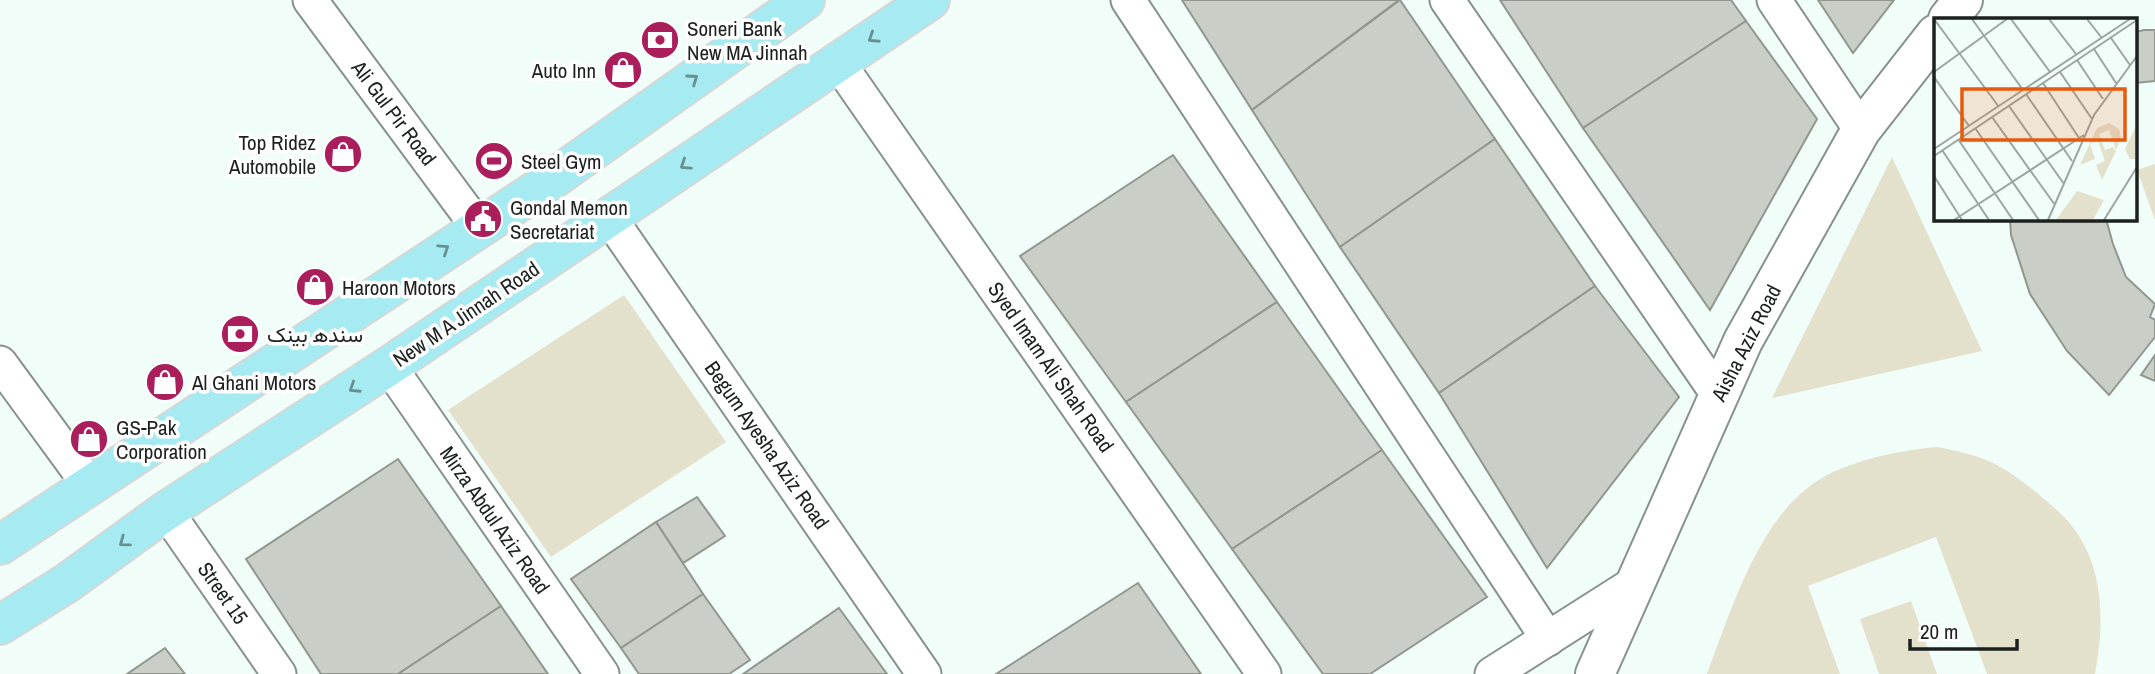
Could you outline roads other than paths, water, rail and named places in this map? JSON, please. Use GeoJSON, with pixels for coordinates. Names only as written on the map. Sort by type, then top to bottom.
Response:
{"type":"FeatureCollection","features":[{"type":"Feature","properties":{"kind":"main road","name":"New M A Jinnah Road"},"geometry":{"type":"LineString","coordinates":[[0,625],[67,583],[166,511],[388,366],[930,0]]}},
{"type":"Feature","properties":{"kind":"main road"},"geometry":{"type":"LineString","coordinates":[[0,545],[537,190],[799,1]]}},
{"type":"Feature","properties":{"kind":"street","name":"Ali Gul Pir Road"},"geometry":{"type":"LineString","coordinates":[[310,0],[478,227]]}},
{"type":"Feature","properties":{"kind":"street"},"geometry":{"type":"LineString","coordinates":[[1128,0],[1548,639]]}},
{"type":"Feature","properties":{"kind":"street"},"geometry":{"type":"LineString","coordinates":[[1447,0],[1719,396]]}},
{"type":"Feature","properties":{"kind":"street"},"geometry":{"type":"LineString","coordinates":[[1774,0],[1861,130]]}},
{"type":"Feature","properties":{"kind":"street"},"geometry":{"type":"LineString","coordinates":[[1949,18],[1963,0]]}},
{"type":"Feature","properties":{"kind":"street","name":"Aisha Aziz Road"},"geometry":{"type":"LineString","coordinates":[[1595,674],[1743,341],[1861,130],[1934,37]]}},
{"type":"Feature","properties":{"kind":"street","name":"Syed Imam Ali Shah Road"},"geometry":{"type":"LineString","coordinates":[[838,61],[1264,674]]}},
{"type":"Feature","properties":{"kind":"street","name":"Begum Ayesha Aziz Road"},"geometry":{"type":"LineString","coordinates":[[609,217],[924,674]]}},
{"type":"Feature","properties":{"kind":"street"},"geometry":{"type":"LineString","coordinates":[[0,363],[90,486]]}},
{"type":"Feature","properties":{"kind":"street","name":"Mirza Abdul Aziz Road"},"geometry":{"type":"LineString","coordinates":[[388,366],[602,674]]}},
{"type":"Feature","properties":{"kind":"street","name":"Street 15"},"geometry":{"type":"LineString","coordinates":[[166,511],[279,674]]}},
{"type":"Feature","properties":{"kind":"street"},"geometry":{"type":"LineString","coordinates":[[1492,674],[1635,583]]}},
{"type":"Feature","properties":{"kind":"place","name":"Soneri Bank New MA Jinnah"},"geometry":{"type":"Point","coordinates":[660,40]}},
{"type":"Feature","properties":{"kind":"place","name":"Auto Inn"},"geometry":{"type":"Point","coordinates":[623,70]}},
{"type":"Feature","properties":{"kind":"place","name":"Top Ridez Automobile"},"geometry":{"type":"Point","coordinates":[343,154]}},
{"type":"Feature","properties":{"kind":"place","name":"Steel Gym"},"geometry":{"type":"Point","coordinates":[494,161]}},
{"type":"Feature","properties":{"kind":"place","name":"Gondal Memon Secretariat"},"geometry":{"type":"Point","coordinates":[483,219]}},
{"type":"Feature","properties":{"kind":"place","name":"Haroon Motors"},"geometry":{"type":"Point","coordinates":[315,287]}},
{"type":"Feature","properties":{"kind":"place","name":"سندھ بینک"},"geometry":{"type":"Point","coordinates":[240,334]}},
{"type":"Feature","properties":{"kind":"place","name":"Al Ghani Motors"},"geometry":{"type":"Point","coordinates":[165,382]}},
{"type":"Feature","properties":{"kind":"place","name":"GS-Pak Corporation"},"geometry":{"type":"Point","coordinates":[89,439]}}]}
